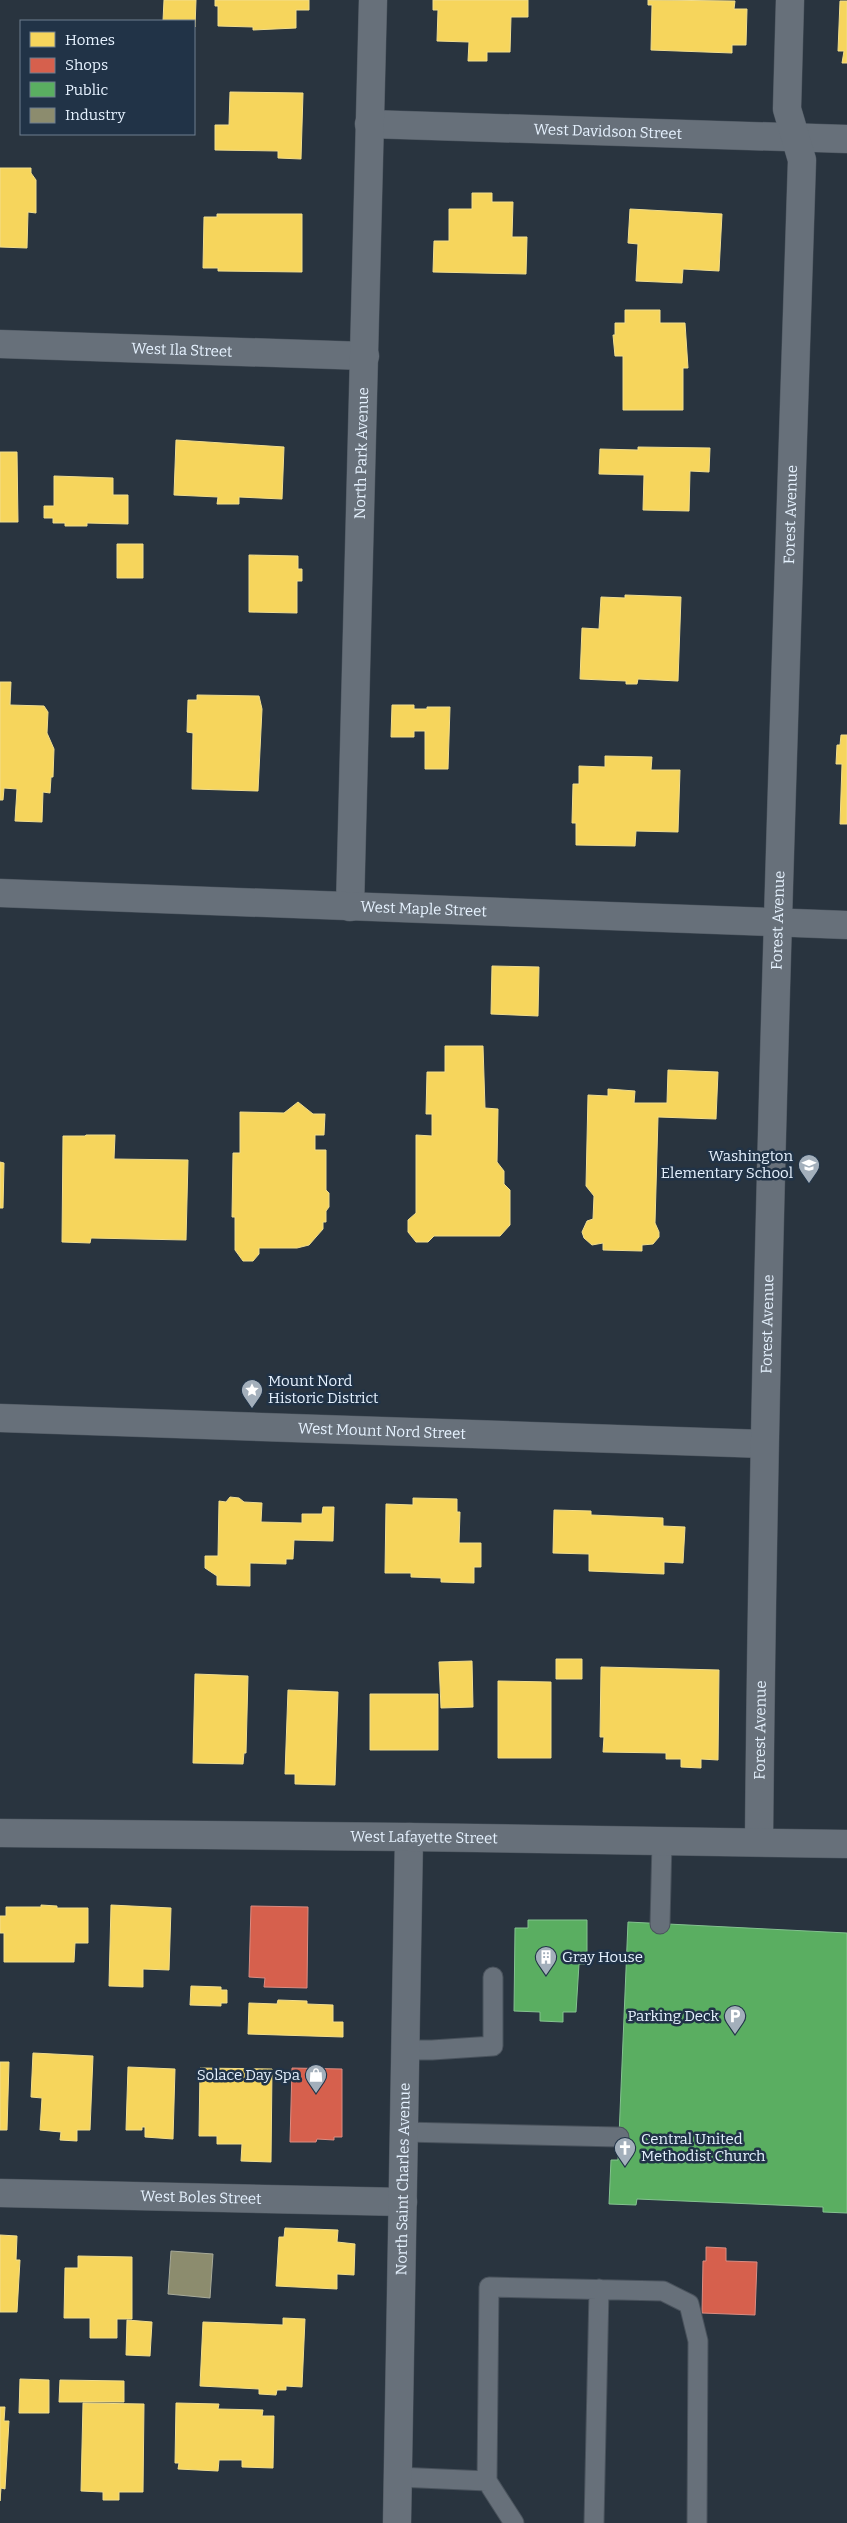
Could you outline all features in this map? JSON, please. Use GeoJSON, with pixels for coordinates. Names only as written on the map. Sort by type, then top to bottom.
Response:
{"type":"FeatureCollection","features":[{"type":"Feature","properties":{"kind":"street","name":"North Park Avenue"},"geometry":{"type":"LineString","coordinates":[[350,907],[373,0]]}},
{"type":"Feature","properties":{"kind":"street","name":"Forest Avenue"},"geometry":{"type":"LineString","coordinates":[[759,1842],[764,1444],[802,160],[787,110],[790,0]]}},
{"type":"Feature","properties":{"kind":"street","name":"West Davidson Street"},"geometry":{"type":"LineString","coordinates":[[369,124],[847,139]]}},
{"type":"Feature","properties":{"kind":"street","name":"West Ila Street"},"geometry":{"type":"LineString","coordinates":[[0,344],[365,356]]}},
{"type":"Feature","properties":{"kind":"street","name":"West Maple Street"},"geometry":{"type":"LineString","coordinates":[[0,893],[847,925]]}},
{"type":"Feature","properties":{"kind":"street","name":"West Mount Nord Street"},"geometry":{"type":"LineString","coordinates":[[0,1418],[764,1444]]}},
{"type":"Feature","properties":{"kind":"street","name":"West Lafayette Street"},"geometry":{"type":"LineString","coordinates":[[0,1833],[409,1836],[847,1844]]}},
{"type":"Feature","properties":{"kind":"street","name":"North Saint Charles Avenue"},"geometry":{"type":"LineString","coordinates":[[397,2523],[409,1836]]}},
{"type":"Feature","properties":{"kind":"street","name":"West Boles Street"},"geometry":{"type":"LineString","coordinates":[[0,2193],[403,2202]]}},
{"type":"Feature","properties":{"kind":"lane"},"geometry":{"type":"LineString","coordinates":[[660,1924],[662,1841]]}},
{"type":"Feature","properties":{"kind":"lane"},"geometry":{"type":"LineString","coordinates":[[406,2050],[494,2046],[494,1977]]}},
{"type":"Feature","properties":{"kind":"lane"},"geometry":{"type":"LineString","coordinates":[[404,2132],[619,2137]]}},
{"type":"Feature","properties":{"kind":"lane"},"geometry":{"type":"LineString","coordinates":[[514,2523],[487,2481],[489,2287],[663,2291],[689,2304],[698,2341],[697,2523]]}},
{"type":"Feature","properties":{"kind":"lane"},"geometry":{"type":"LineString","coordinates":[[594,2523],[599,2289]]}},
{"type":"Feature","properties":{"kind":"lane"},"geometry":{"type":"LineString","coordinates":[[398,2477],[487,2481]]}},
{"type":"Feature","properties":{"kind":"building: Homes"},"geometry":{"type":"Polygon","coordinates":[[[164,0],[196,0],[195,27],[195,20],[163,20],[164,0]]]}},
{"type":"Feature","properties":{"kind":"building: Homes"},"geometry":{"type":"Polygon","coordinates":[[[215,0],[309,0],[309,10],[296,10],[296,28],[253,30],[253,27],[218,26],[218,6],[215,6],[215,0]]]}},
{"type":"Feature","properties":{"kind":"building: Homes"},"geometry":{"type":"Polygon","coordinates":[[[433,0],[528,0],[528,17],[511,17],[510,52],[487,52],[487,61],[468,61],[469,42],[437,41],[438,10],[433,10],[433,0]]]}},
{"type":"Feature","properties":{"kind":"building: Homes"},"geometry":{"type":"Polygon","coordinates":[[[648,0],[735,1],[734,9],[747,9],[746,45],[732,45],[732,53],[651,50],[652,5],[648,5],[648,0]]]}},
{"type":"Feature","properties":{"kind":"building: Homes"},"geometry":{"type":"Polygon","coordinates":[[[840,1],[847,1],[847,63],[842,63],[844,51],[838,51],[840,1]]]}},
{"type":"Feature","properties":{"kind":"building: Homes"},"geometry":{"type":"Polygon","coordinates":[[[230,92],[303,93],[301,159],[278,158],[278,151],[215,150],[215,125],[229,125],[230,92]]]}},
{"type":"Feature","properties":{"kind":"building: Homes"},"geometry":{"type":"Polygon","coordinates":[[[0,168],[31,168],[31,173],[36,180],[36,213],[28,212],[27,248],[0,247],[0,168]]]}},
{"type":"Feature","properties":{"kind":"building: Homes"},"geometry":{"type":"Polygon","coordinates":[[[472,193],[492,193],[492,202],[513,202],[512,237],[527,237],[526,274],[433,272],[434,241],[449,241],[449,209],[472,209],[472,193]]]}},
{"type":"Feature","properties":{"kind":"building: Homes"},"geometry":{"type":"Polygon","coordinates":[[[630,209],[722,214],[719,271],[683,269],[682,283],[636,281],[638,244],[628,243],[630,209]]]}},
{"type":"Feature","properties":{"kind":"building: Homes"},"geometry":{"type":"Polygon","coordinates":[[[217,214],[302,214],[302,272],[218,271],[218,268],[203,268],[204,217],[217,217],[217,214]]]}},
{"type":"Feature","properties":{"kind":"building: Homes"},"geometry":{"type":"Polygon","coordinates":[[[625,310],[660,310],[660,323],[685,323],[688,368],[683,368],[683,410],[623,410],[623,356],[615,356],[613,335],[615,335],[615,323],[625,323],[625,310]]]}},
{"type":"Feature","properties":{"kind":"building: Homes"},"geometry":{"type":"Polygon","coordinates":[[[176,440],[284,447],[282,499],[239,497],[239,504],[217,504],[218,497],[174,495],[176,440]]]}},
{"type":"Feature","properties":{"kind":"building: Homes"},"geometry":{"type":"Polygon","coordinates":[[[638,447],[710,448],[709,472],[690,471],[689,511],[643,510],[644,475],[599,474],[600,449],[638,450],[638,447]]]}},
{"type":"Feature","properties":{"kind":"building: Homes"},"geometry":{"type":"Polygon","coordinates":[[[0,452],[17,452],[18,522],[0,522],[0,452]]]}},
{"type":"Feature","properties":{"kind":"building: Homes"},"geometry":{"type":"Polygon","coordinates":[[[54,476],[113,478],[113,495],[128,495],[128,524],[87,523],[87,526],[65,526],[65,523],[53,523],[53,518],[44,518],[44,506],[54,506],[54,476]]]}},
{"type":"Feature","properties":{"kind":"building: Homes"},"geometry":{"type":"Polygon","coordinates":[[[117,544],[143,544],[143,578],[117,578],[117,544]]]}},
{"type":"Feature","properties":{"kind":"building: Homes"},"geometry":{"type":"Polygon","coordinates":[[[249,555],[298,556],[298,569],[302,569],[302,581],[297,581],[297,613],[249,612],[249,555]]]}},
{"type":"Feature","properties":{"kind":"building: Homes"},"geometry":{"type":"Polygon","coordinates":[[[625,595],[681,597],[678,681],[638,679],[637,684],[626,684],[626,681],[580,679],[582,628],[599,629],[601,597],[625,598],[625,595]]]}},
{"type":"Feature","properties":{"kind":"building: Homes"},"geometry":{"type":"Polygon","coordinates":[[[0,682],[11,682],[10,705],[44,706],[48,712],[47,733],[54,749],[53,777],[51,777],[50,793],[43,792],[42,822],[15,821],[17,789],[4,788],[3,800],[0,800],[0,682]]]}},
{"type":"Feature","properties":{"kind":"building: Homes"},"geometry":{"type":"Polygon","coordinates":[[[197,695],[259,696],[262,709],[258,791],[192,789],[193,733],[187,732],[188,700],[197,700],[197,695]]]}},
{"type":"Feature","properties":{"kind":"building: Homes"},"geometry":{"type":"Polygon","coordinates":[[[392,705],[414,705],[414,709],[450,707],[448,769],[425,769],[425,731],[414,731],[414,737],[391,737],[392,705]]]}},
{"type":"Feature","properties":{"kind":"building: Homes"},"geometry":{"type":"Polygon","coordinates":[[[841,735],[847,735],[847,824],[840,824],[842,764],[836,764],[837,745],[840,745],[841,735]]]}},
{"type":"Feature","properties":{"kind":"building: Homes"},"geometry":{"type":"Polygon","coordinates":[[[605,756],[652,757],[651,770],[680,770],[678,832],[636,831],[635,846],[576,845],[576,823],[572,823],[573,784],[579,784],[579,766],[605,767],[605,756]]]}},
{"type":"Feature","properties":{"kind":"building: Homes"},"geometry":{"type":"Polygon","coordinates":[[[492,966],[539,967],[538,1016],[491,1014],[492,966]]]}},
{"type":"Feature","properties":{"kind":"building: Homes"},"geometry":{"type":"Polygon","coordinates":[[[445,1046],[483,1046],[485,1108],[498,1109],[497,1162],[504,1171],[504,1184],[510,1190],[510,1225],[500,1236],[434,1236],[428,1242],[416,1242],[408,1232],[408,1220],[416,1213],[416,1135],[432,1136],[432,1114],[426,1114],[427,1072],[445,1072],[445,1046]]]}},
{"type":"Feature","properties":{"kind":"building: Homes"},"geometry":{"type":"Polygon","coordinates":[[[668,1070],[718,1072],[716,1119],[658,1117],[655,1223],[659,1237],[653,1244],[642,1245],[642,1251],[603,1250],[603,1243],[592,1245],[584,1238],[582,1232],[587,1221],[593,1219],[594,1196],[586,1186],[588,1095],[608,1096],[608,1089],[635,1091],[634,1103],[667,1103],[668,1070]]]}},
{"type":"Feature","properties":{"kind":"building: Homes"},"geometry":{"type":"Polygon","coordinates":[[[298,1102],[313,1114],[325,1114],[324,1135],[315,1135],[315,1150],[326,1150],[326,1190],[329,1193],[329,1207],[326,1211],[326,1222],[323,1222],[323,1229],[309,1245],[297,1248],[259,1248],[259,1254],[253,1261],[243,1261],[235,1250],[235,1217],[232,1217],[233,1153],[240,1153],[240,1112],[284,1113],[298,1102]]]}},
{"type":"Feature","properties":{"kind":"building: Homes"},"geometry":{"type":"Polygon","coordinates":[[[115,1135],[114,1159],[188,1160],[186,1240],[91,1238],[90,1243],[62,1242],[63,1136],[115,1135]]]}},
{"type":"Feature","properties":{"kind":"building: Homes"},"geometry":{"type":"Polygon","coordinates":[[[0,1162],[4,1163],[3,1208],[0,1208],[0,1162]]]}},
{"type":"Feature","properties":{"kind":"building: Homes"},"geometry":{"type":"Polygon","coordinates":[[[230,1497],[239,1498],[244,1502],[262,1503],[261,1522],[302,1523],[302,1514],[322,1514],[323,1507],[334,1507],[333,1541],[294,1540],[293,1559],[286,1559],[286,1564],[250,1563],[250,1586],[217,1585],[217,1576],[205,1568],[205,1556],[218,1556],[219,1501],[226,1502],[230,1497]]]}},
{"type":"Feature","properties":{"kind":"building: Homes"},"geometry":{"type":"Polygon","coordinates":[[[413,1498],[457,1499],[457,1512],[460,1512],[459,1543],[481,1543],[481,1567],[474,1567],[474,1583],[441,1582],[441,1578],[411,1577],[411,1573],[385,1573],[386,1504],[413,1505],[413,1498]]]}},
{"type":"Feature","properties":{"kind":"building: Homes"},"geometry":{"type":"Polygon","coordinates":[[[554,1510],[591,1511],[591,1515],[663,1518],[663,1526],[685,1527],[683,1563],[664,1562],[664,1574],[589,1571],[589,1554],[553,1553],[554,1510]]]}},
{"type":"Feature","properties":{"kind":"building: Homes"},"geometry":{"type":"Polygon","coordinates":[[[556,1659],[582,1659],[582,1679],[556,1679],[556,1659]]]}},
{"type":"Feature","properties":{"kind":"building: Homes"},"geometry":{"type":"Polygon","coordinates":[[[472,1661],[473,1707],[441,1708],[439,1662],[472,1661]]]}},
{"type":"Feature","properties":{"kind":"building: Homes"},"geometry":{"type":"Polygon","coordinates":[[[601,1667],[719,1670],[718,1760],[701,1759],[701,1768],[681,1767],[681,1759],[666,1759],[666,1753],[603,1752],[604,1737],[600,1737],[601,1667]]]}},
{"type":"Feature","properties":{"kind":"building: Homes"},"geometry":{"type":"Polygon","coordinates":[[[195,1674],[248,1676],[246,1753],[244,1753],[243,1764],[193,1763],[195,1674]]]}},
{"type":"Feature","properties":{"kind":"building: Homes"},"geometry":{"type":"Polygon","coordinates":[[[498,1681],[551,1682],[551,1758],[498,1758],[498,1681]]]}},
{"type":"Feature","properties":{"kind":"building: Homes"},"geometry":{"type":"Polygon","coordinates":[[[288,1690],[338,1692],[335,1785],[295,1784],[295,1774],[285,1774],[288,1690]]]}},
{"type":"Feature","properties":{"kind":"building: Homes"},"geometry":{"type":"Polygon","coordinates":[[[370,1694],[438,1694],[438,1750],[370,1750],[370,1694]]]}},
{"type":"Feature","properties":{"kind":"building: Homes"},"geometry":{"type":"Polygon","coordinates":[[[41,1905],[57,1906],[57,1908],[88,1908],[88,1943],[75,1943],[74,1962],[4,1962],[4,1933],[0,1933],[0,1916],[6,1916],[6,1907],[41,1907],[41,1905]]]}},
{"type":"Feature","properties":{"kind":"building: Homes"},"geometry":{"type":"Polygon","coordinates":[[[111,1905],[171,1908],[169,1970],[143,1969],[143,1987],[109,1986],[111,1905]]]}},
{"type":"Feature","properties":{"kind":"building: Homes"},"geometry":{"type":"Polygon","coordinates":[[[191,1986],[221,1987],[221,1990],[227,1990],[227,2003],[221,2003],[221,2006],[190,2005],[191,1986]]]}},
{"type":"Feature","properties":{"kind":"building: Homes"},"geometry":{"type":"Polygon","coordinates":[[[278,2000],[307,2001],[307,2004],[333,2005],[333,2022],[343,2022],[343,2037],[248,2034],[249,2003],[277,2004],[278,2000]]]}},
{"type":"Feature","properties":{"kind":"building: Homes"},"geometry":{"type":"Polygon","coordinates":[[[33,2053],[93,2056],[90,2130],[77,2130],[77,2141],[60,2140],[61,2132],[40,2130],[42,2098],[31,2097],[33,2053]]]}},
{"type":"Feature","properties":{"kind":"building: Homes"},"geometry":{"type":"Polygon","coordinates":[[[0,2062],[9,2062],[7,2130],[0,2130],[0,2062]]]}},
{"type":"Feature","properties":{"kind":"building: Homes"},"geometry":{"type":"Polygon","coordinates":[[[128,2067],[175,2069],[173,2139],[145,2137],[145,2127],[142,2127],[142,2130],[126,2130],[128,2067]]]}},
{"type":"Feature","properties":{"kind":"building: Homes"},"geometry":{"type":"Polygon","coordinates":[[[200,2068],[272,2069],[271,2162],[241,2161],[242,2144],[217,2144],[217,2136],[199,2136],[200,2068]]]}},
{"type":"Feature","properties":{"kind":"building: Homes"},"geometry":{"type":"Polygon","coordinates":[[[285,2228],[338,2230],[337,2242],[355,2244],[354,2275],[337,2274],[337,2289],[276,2286],[279,2237],[284,2237],[285,2228]]]}},
{"type":"Feature","properties":{"kind":"building: Homes"},"geometry":{"type":"Polygon","coordinates":[[[0,2235],[17,2236],[16,2260],[20,2260],[17,2312],[0,2312],[0,2235]]]}},
{"type":"Feature","properties":{"kind":"building: Homes"},"geometry":{"type":"Polygon","coordinates":[[[78,2256],[132,2257],[132,2319],[117,2319],[117,2338],[90,2338],[90,2318],[64,2318],[65,2268],[78,2268],[78,2256]]]}},
{"type":"Feature","properties":{"kind":"building: Homes"},"geometry":{"type":"Polygon","coordinates":[[[283,2318],[305,2319],[302,2387],[286,2386],[286,2390],[277,2390],[276,2395],[259,2394],[259,2389],[200,2386],[203,2322],[283,2325],[283,2318]]]}},
{"type":"Feature","properties":{"kind":"building: Homes"},"geometry":{"type":"Polygon","coordinates":[[[127,2320],[152,2322],[150,2356],[126,2355],[127,2320]]]}},
{"type":"Feature","properties":{"kind":"building: Homes"},"geometry":{"type":"Polygon","coordinates":[[[20,2379],[49,2380],[49,2413],[19,2413],[20,2379]]]}},
{"type":"Feature","properties":{"kind":"building: Homes"},"geometry":{"type":"Polygon","coordinates":[[[60,2380],[124,2381],[124,2402],[59,2402],[60,2380]]]}},
{"type":"Feature","properties":{"kind":"building: Homes"},"geometry":{"type":"Polygon","coordinates":[[[83,2403],[144,2404],[143,2492],[119,2492],[119,2500],[103,2500],[103,2492],[81,2491],[83,2403]]]}},
{"type":"Feature","properties":{"kind":"building: Homes"},"geometry":{"type":"Polygon","coordinates":[[[176,2403],[219,2404],[218,2409],[263,2410],[262,2416],[274,2416],[273,2468],[242,2467],[242,2460],[219,2460],[218,2471],[178,2469],[179,2463],[175,2463],[176,2403]]]}},
{"type":"Feature","properties":{"kind":"building: Homes"},"geometry":{"type":"Polygon","coordinates":[[[0,2407],[5,2407],[4,2421],[9,2421],[5,2489],[1,2488],[0,2501],[0,2407]]]}},
{"type":"Feature","properties":{"kind":"building: Shops"},"geometry":{"type":"Polygon","coordinates":[[[251,1906],[308,1907],[307,1988],[264,1987],[265,1978],[249,1977],[251,1906]]]}},
{"type":"Feature","properties":{"kind":"building: Shops","name":"Solace Day Spa"},"geometry":{"type":"Polygon","coordinates":[[[292,2068],[342,2069],[342,2137],[334,2137],[334,2140],[317,2139],[316,2142],[290,2142],[292,2068]]]}},
{"type":"Feature","properties":{"kind":"building: Shops"},"geometry":{"type":"Polygon","coordinates":[[[706,2247],[726,2248],[726,2261],[757,2262],[755,2315],[702,2313],[703,2261],[706,2261],[706,2247]]]}},
{"type":"Feature","properties":{"kind":"building: Public","name":"Gray House"},"geometry":{"type":"Polygon","coordinates":[[[528,1920],[587,1920],[587,1964],[579,1964],[576,2012],[563,2012],[563,2022],[540,2021],[540,2012],[514,2011],[515,1928],[528,1928],[528,1920]]]}},
{"type":"Feature","properties":{"kind":"building: Public","name":"Parking Deck"},"geometry":{"type":"Polygon","coordinates":[[[628,1922],[847,1933],[847,2213],[823,2212],[823,2207],[637,2199],[636,2205],[609,2204],[611,2160],[618,2160],[628,1922]]]}},
{"type":"Feature","properties":{"kind":"building: Industry"},"geometry":{"type":"Polygon","coordinates":[[[171,2251],[213,2254],[210,2298],[168,2294],[171,2251]]]}},
{"type":"Feature","properties":{"kind":"place","name":"Washington Elementary School"},"geometry":{"type":"Point","coordinates":[809,1184]}},
{"type":"Feature","properties":{"kind":"place","name":"Mount Nord Historic District"},"geometry":{"type":"Point","coordinates":[252,1409]}},
{"type":"Feature","properties":{"kind":"place","name":"Gray House"},"geometry":{"type":"Point","coordinates":[546,1976]}},
{"type":"Feature","properties":{"kind":"place","name":"Parking Deck"},"geometry":{"type":"Point","coordinates":[735,2035]}},
{"type":"Feature","properties":{"kind":"place","name":"Solace Day Spa"},"geometry":{"type":"Point","coordinates":[316,2094]}},
{"type":"Feature","properties":{"kind":"place","name":"Central United Methodist Church"},"geometry":{"type":"Point","coordinates":[625,2167]}}]}
